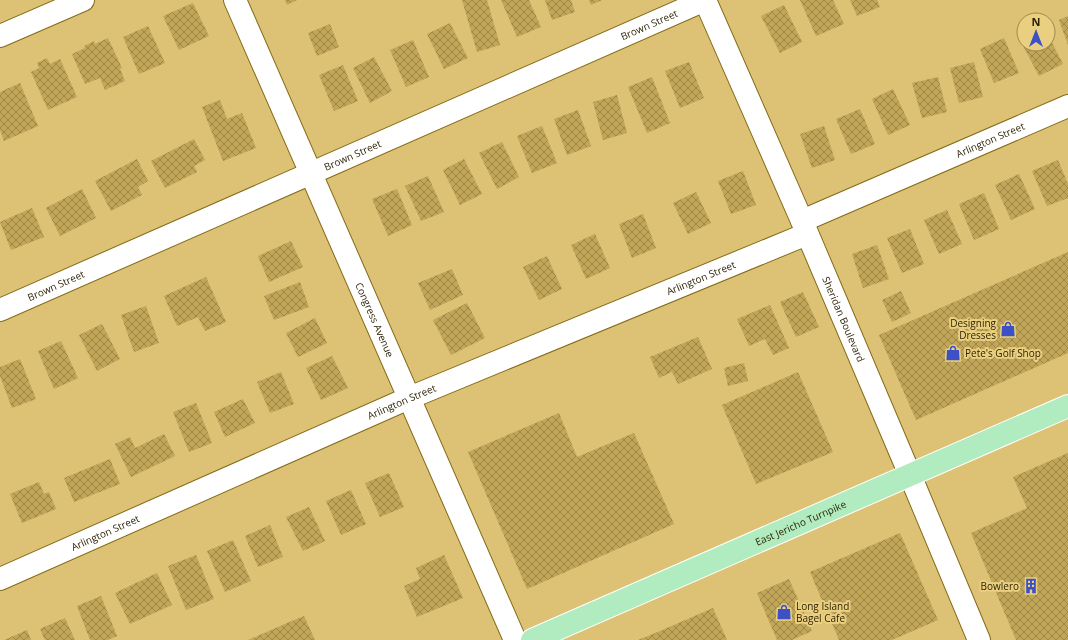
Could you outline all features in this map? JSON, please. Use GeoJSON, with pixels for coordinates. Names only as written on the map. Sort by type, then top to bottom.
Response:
{"type":"FeatureCollection","features":[{"type":"Feature","properties":{"kind":"main road","name":"East Jericho Turnpike"},"geometry":{"type":"LineString","coordinates":[[532,640],[1068,406]]}},
{"type":"Feature","properties":{"kind":"street"},"geometry":{"type":"LineString","coordinates":[[0,36],[83,0]]}},
{"type":"Feature","properties":{"kind":"street","name":"Congress Avenue"},"geometry":{"type":"LineString","coordinates":[[235,0],[515,640]]}},
{"type":"Feature","properties":{"kind":"street","name":"Brown Street"},"geometry":{"type":"LineString","coordinates":[[0,310],[705,0]]}},
{"type":"Feature","properties":{"kind":"street","name":"Sheridan Boulevard"},"geometry":{"type":"LineString","coordinates":[[705,0],[805,228],[979,640]]}},
{"type":"Feature","properties":{"kind":"street","name":"Arlington Street"},"geometry":{"type":"LineString","coordinates":[[0,579],[409,398],[805,228],[1068,106]]}},
{"type":"Feature","properties":{"kind":"building"},"geometry":{"type":"Polygon","coordinates":[[[285,0],[297,0],[287,5],[285,0]]]}},
{"type":"Feature","properties":{"kind":"building"},"geometry":{"type":"Polygon","coordinates":[[[462,0],[487,0],[500,45],[477,52],[462,0]]]}},
{"type":"Feature","properties":{"kind":"building"},"geometry":{"type":"Polygon","coordinates":[[[501,0],[529,0],[541,27],[517,37],[501,0]]]}},
{"type":"Feature","properties":{"kind":"building"},"geometry":{"type":"Polygon","coordinates":[[[545,0],[571,0],[575,12],[552,20],[545,0]]]}},
{"type":"Feature","properties":{"kind":"building"},"geometry":{"type":"Polygon","coordinates":[[[589,0],[602,0],[591,5],[589,0]]]}},
{"type":"Feature","properties":{"kind":"building"},"geometry":{"type":"Polygon","coordinates":[[[800,0],[833,0],[844,24],[816,36],[800,0]]]}},
{"type":"Feature","properties":{"kind":"building"},"geometry":{"type":"Polygon","coordinates":[[[850,0],[877,0],[880,7],[857,16],[850,0]]]}},
{"type":"Feature","properties":{"kind":"building"},"geometry":{"type":"Polygon","coordinates":[[[193,3],[209,36],[179,50],[163,16],[193,3]]]}},
{"type":"Feature","properties":{"kind":"building"},"geometry":{"type":"Polygon","coordinates":[[[784,5],[802,42],[780,53],[761,16],[784,5]]]}},
{"type":"Feature","properties":{"kind":"building"},"geometry":{"type":"Polygon","coordinates":[[[1068,16],[1068,45],[1059,20],[1068,16]]]}},
{"type":"Feature","properties":{"kind":"building"},"geometry":{"type":"Polygon","coordinates":[[[450,23],[468,58],[444,69],[427,34],[450,23]]]}},
{"type":"Feature","properties":{"kind":"building"},"geometry":{"type":"Polygon","coordinates":[[[330,24],[339,47],[317,56],[308,33],[330,24]]]}},
{"type":"Feature","properties":{"kind":"building"},"geometry":{"type":"Polygon","coordinates":[[[148,26],[165,63],[139,74],[123,37],[148,26]]]}},
{"type":"Feature","properties":{"kind":"building"},"geometry":{"type":"Polygon","coordinates":[[[108,38],[122,68],[120,69],[125,81],[105,90],[100,78],[85,84],[72,54],[85,48],[84,46],[94,41],[95,44],[108,38]]]}},
{"type":"Feature","properties":{"kind":"building"},"geometry":{"type":"Polygon","coordinates":[[[1004,38],[1019,73],[994,83],[980,49],[1004,38]]]}},
{"type":"Feature","properties":{"kind":"building"},"geometry":{"type":"Polygon","coordinates":[[[413,40],[429,77],[406,87],[390,50],[413,40]]]}},
{"type":"Feature","properties":{"kind":"building"},"geometry":{"type":"Polygon","coordinates":[[[1056,50],[1063,64],[1039,76],[1026,52],[1056,52],[1056,50]]]}},
{"type":"Feature","properties":{"kind":"building"},"geometry":{"type":"Polygon","coordinates":[[[374,57],[392,91],[370,103],[353,68],[374,57]]]}},
{"type":"Feature","properties":{"kind":"building"},"geometry":{"type":"Polygon","coordinates":[[[47,58],[50,64],[60,59],[77,97],[48,110],[31,72],[39,68],[37,63],[47,58]]]}},
{"type":"Feature","properties":{"kind":"building"},"geometry":{"type":"Polygon","coordinates":[[[689,62],[704,98],[680,108],[665,71],[689,62]]]}},
{"type":"Feature","properties":{"kind":"building"},"geometry":{"type":"Polygon","coordinates":[[[974,62],[983,97],[959,103],[950,68],[974,62]]]}},
{"type":"Feature","properties":{"kind":"building"},"geometry":{"type":"Polygon","coordinates":[[[343,65],[358,101],[334,111],[319,75],[343,65]]]}},
{"type":"Feature","properties":{"kind":"building"},"geometry":{"type":"Polygon","coordinates":[[[652,77],[670,123],[647,133],[628,87],[652,77]]]}},
{"type":"Feature","properties":{"kind":"building"},"geometry":{"type":"Polygon","coordinates":[[[938,77],[947,112],[922,118],[912,83],[938,77]]]}},
{"type":"Feature","properties":{"kind":"building"},"geometry":{"type":"Polygon","coordinates":[[[20,83],[38,126],[4,141],[0,130],[0,92],[20,83]]]}},
{"type":"Feature","properties":{"kind":"building"},"geometry":{"type":"Polygon","coordinates":[[[893,89],[910,125],[888,135],[872,99],[893,89]]]}},
{"type":"Feature","properties":{"kind":"building"},"geometry":{"type":"Polygon","coordinates":[[[617,95],[627,133],[603,140],[593,102],[617,95]]]}},
{"type":"Feature","properties":{"kind":"building"},"geometry":{"type":"Polygon","coordinates":[[[220,100],[227,119],[242,113],[256,148],[223,161],[202,107],[220,100]]]}},
{"type":"Feature","properties":{"kind":"building"},"geometry":{"type":"Polygon","coordinates":[[[860,109],[875,144],[851,154],[836,119],[860,109]]]}},
{"type":"Feature","properties":{"kind":"building"},"geometry":{"type":"Polygon","coordinates":[[[578,110],[591,146],[567,155],[554,119],[578,110]]]}},
{"type":"Feature","properties":{"kind":"building"},"geometry":{"type":"Polygon","coordinates":[[[542,126],[557,163],[532,173],[517,136],[542,126]]]}},
{"type":"Feature","properties":{"kind":"building"},"geometry":{"type":"Polygon","coordinates":[[[824,126],[835,160],[812,168],[800,134],[824,126]]]}},
{"type":"Feature","properties":{"kind":"building"},"geometry":{"type":"Polygon","coordinates":[[[194,139],[205,160],[194,166],[197,172],[165,188],[151,161],[194,139]]]}},
{"type":"Feature","properties":{"kind":"building"},"geometry":{"type":"Polygon","coordinates":[[[502,142],[519,177],[497,189],[479,153],[502,142]]]}},
{"type":"Feature","properties":{"kind":"building"},"geometry":{"type":"Polygon","coordinates":[[[137,159],[148,181],[138,187],[142,195],[111,211],[95,181],[137,159]]]}},
{"type":"Feature","properties":{"kind":"building"},"geometry":{"type":"Polygon","coordinates":[[[464,159],[482,194],[460,205],[443,170],[464,159]]]}},
{"type":"Feature","properties":{"kind":"building"},"geometry":{"type":"Polygon","coordinates":[[[1058,160],[1068,184],[1068,198],[1047,206],[1032,171],[1058,160]]]}},
{"type":"Feature","properties":{"kind":"building"},"geometry":{"type":"Polygon","coordinates":[[[743,171],[756,205],[731,214],[718,181],[743,171]]]}},
{"type":"Feature","properties":{"kind":"building"},"geometry":{"type":"Polygon","coordinates":[[[1019,174],[1035,209],[1011,220],[995,185],[1019,174]]]}},
{"type":"Feature","properties":{"kind":"building"},"geometry":{"type":"Polygon","coordinates":[[[428,176],[444,212],[421,221],[405,186],[428,176]]]}},
{"type":"Feature","properties":{"kind":"building"},"geometry":{"type":"Polygon","coordinates":[[[82,189],[96,218],[60,236],[46,208],[82,189]]]}},
{"type":"Feature","properties":{"kind":"building"},"geometry":{"type":"Polygon","coordinates":[[[397,189],[412,225],[388,236],[372,199],[397,189]]]}},
{"type":"Feature","properties":{"kind":"building"},"geometry":{"type":"Polygon","coordinates":[[[696,192],[711,223],[688,234],[673,203],[696,192]]]}},
{"type":"Feature","properties":{"kind":"building"},"geometry":{"type":"Polygon","coordinates":[[[984,193],[999,229],[974,240],[959,204],[984,193]]]}},
{"type":"Feature","properties":{"kind":"building"},"geometry":{"type":"Polygon","coordinates":[[[32,208],[44,237],[11,250],[0,222],[32,208]]]}},
{"type":"Feature","properties":{"kind":"building"},"geometry":{"type":"Polygon","coordinates":[[[947,210],[962,244],[939,254],[924,220],[947,210]]]}},
{"type":"Feature","properties":{"kind":"building"},"geometry":{"type":"Polygon","coordinates":[[[643,214],[656,248],[632,258],[619,224],[643,214]]]}},
{"type":"Feature","properties":{"kind":"building"},"geometry":{"type":"Polygon","coordinates":[[[910,229],[924,264],[902,273],[887,238],[910,229]]]}},
{"type":"Feature","properties":{"kind":"building"},"geometry":{"type":"Polygon","coordinates":[[[595,234],[610,268],[586,279],[571,245],[595,234]]]}},
{"type":"Feature","properties":{"kind":"building"},"geometry":{"type":"Polygon","coordinates":[[[291,241],[303,267],[269,282],[258,256],[291,241]]]}},
{"type":"Feature","properties":{"kind":"building"},"geometry":{"type":"Polygon","coordinates":[[[877,245],[889,279],[863,288],[852,254],[877,245]]]}},
{"type":"Feature","properties":{"kind":"building"},"geometry":{"type":"Polygon","coordinates":[[[1068,252],[1068,353],[916,420],[879,335],[1068,252]]]}},
{"type":"Feature","properties":{"kind":"building"},"geometry":{"type":"Polygon","coordinates":[[[547,256],[562,289],[539,300],[523,267],[547,256]]]}},
{"type":"Feature","properties":{"kind":"building"},"geometry":{"type":"Polygon","coordinates":[[[452,269],[463,295],[430,310],[418,283],[452,269]]]}},
{"type":"Feature","properties":{"kind":"building"},"geometry":{"type":"Polygon","coordinates":[[[206,277],[226,322],[205,331],[198,317],[177,326],[164,296],[206,277]]]}},
{"type":"Feature","properties":{"kind":"building"},"geometry":{"type":"Polygon","coordinates":[[[300,282],[309,307],[274,320],[264,296],[300,282]]]}},
{"type":"Feature","properties":{"kind":"building"},"geometry":{"type":"Polygon","coordinates":[[[901,291],[911,313],[892,322],[882,300],[901,291]]]}},
{"type":"Feature","properties":{"kind":"building"},"geometry":{"type":"Polygon","coordinates":[[[803,292],[819,327],[796,337],[780,302],[803,292]]]}},
{"type":"Feature","properties":{"kind":"building"},"geometry":{"type":"Polygon","coordinates":[[[467,303],[485,338],[451,355],[433,320],[467,303]]]}},
{"type":"Feature","properties":{"kind":"building"},"geometry":{"type":"Polygon","coordinates":[[[770,305],[789,348],[773,355],[765,339],[749,346],[737,319],[770,305]]]}},
{"type":"Feature","properties":{"kind":"building"},"geometry":{"type":"Polygon","coordinates":[[[146,306],[159,343],[134,352],[121,315],[146,306]]]}},
{"type":"Feature","properties":{"kind":"building"},"geometry":{"type":"Polygon","coordinates":[[[315,318],[327,343],[298,357],[286,333],[315,318]]]}},
{"type":"Feature","properties":{"kind":"building"},"geometry":{"type":"Polygon","coordinates":[[[102,324],[120,359],[97,371],[79,335],[102,324]]]}},
{"type":"Feature","properties":{"kind":"building"},"geometry":{"type":"Polygon","coordinates":[[[698,337],[712,369],[678,384],[672,372],[659,378],[650,357],[698,337]]]}},
{"type":"Feature","properties":{"kind":"building"},"geometry":{"type":"Polygon","coordinates":[[[61,341],[78,378],[54,389],[38,351],[61,341]]]}},
{"type":"Feature","properties":{"kind":"building"},"geometry":{"type":"Polygon","coordinates":[[[332,356],[348,388],[321,400],[306,368],[332,356]]]}},
{"type":"Feature","properties":{"kind":"building"},"geometry":{"type":"Polygon","coordinates":[[[20,359],[36,399],[12,408],[0,376],[0,367],[20,359]]]}},
{"type":"Feature","properties":{"kind":"building"},"geometry":{"type":"Polygon","coordinates":[[[744,363],[748,381],[728,386],[724,368],[744,363]]]}},
{"type":"Feature","properties":{"kind":"building"},"geometry":{"type":"Polygon","coordinates":[[[281,372],[294,404],[270,413],[257,382],[281,372]]]}},
{"type":"Feature","properties":{"kind":"building"},"geometry":{"type":"Polygon","coordinates":[[[798,372],[833,452],[756,484],[722,405],[798,372]]]}},
{"type":"Feature","properties":{"kind":"building"},"geometry":{"type":"Polygon","coordinates":[[[243,399],[255,423],[225,437],[214,412],[243,399]]]}},
{"type":"Feature","properties":{"kind":"building"},"geometry":{"type":"Polygon","coordinates":[[[196,403],[212,443],[189,452],[173,412],[196,403]]]}},
{"type":"Feature","properties":{"kind":"building"},"geometry":{"type":"Polygon","coordinates":[[[559,413],[577,457],[634,433],[674,524],[527,589],[468,452],[559,413]]]}},
{"type":"Feature","properties":{"kind":"building"},"geometry":{"type":"Polygon","coordinates":[[[164,434],[175,456],[131,477],[115,444],[130,437],[135,448],[164,434]]]}},
{"type":"Feature","properties":{"kind":"building","name":"Bowlero"},"geometry":{"type":"Polygon","coordinates":[[[1068,453],[1068,640],[1016,640],[971,533],[1027,508],[1013,477],[1068,453]]]}},
{"type":"Feature","properties":{"kind":"building"},"geometry":{"type":"Polygon","coordinates":[[[110,459],[120,484],[74,502],[64,478],[110,459]]]}},
{"type":"Feature","properties":{"kind":"building"},"geometry":{"type":"Polygon","coordinates":[[[389,473],[404,507],[380,517],[365,483],[389,473]]]}},
{"type":"Feature","properties":{"kind":"building"},"geometry":{"type":"Polygon","coordinates":[[[39,482],[44,494],[49,492],[56,509],[22,523],[10,494],[39,482]]]}},
{"type":"Feature","properties":{"kind":"building"},"geometry":{"type":"Polygon","coordinates":[[[351,490],[366,524],[341,535],[326,501],[351,490]]]}},
{"type":"Feature","properties":{"kind":"building"},"geometry":{"type":"Polygon","coordinates":[[[309,507],[325,541],[303,551],[286,517],[309,507]]]}},
{"type":"Feature","properties":{"kind":"building"},"geometry":{"type":"Polygon","coordinates":[[[270,525],[283,557],[258,567],[245,536],[270,525]]]}},
{"type":"Feature","properties":{"kind":"building"},"geometry":{"type":"Polygon","coordinates":[[[900,533],[938,620],[892,640],[839,640],[810,572],[900,533]]]}},
{"type":"Feature","properties":{"kind":"building"},"geometry":{"type":"Polygon","coordinates":[[[233,540],[251,581],[225,592],[207,551],[233,540]]]}},
{"type":"Feature","properties":{"kind":"building"},"geometry":{"type":"Polygon","coordinates":[[[196,555],[214,599],[186,610],[168,566],[196,555]]]}},
{"type":"Feature","properties":{"kind":"building"},"geometry":{"type":"Polygon","coordinates":[[[444,555],[463,598],[417,617],[404,586],[420,579],[416,568],[444,555]]]}},
{"type":"Feature","properties":{"kind":"building"},"geometry":{"type":"Polygon","coordinates":[[[157,573],[172,605],[130,624],[115,593],[157,573]]]}},
{"type":"Feature","properties":{"kind":"building","name":"Long Island Bagel Cafe"},"geometry":{"type":"Polygon","coordinates":[[[789,579],[812,631],[792,640],[777,640],[757,593],[789,579]]]}},
{"type":"Feature","properties":{"kind":"building"},"geometry":{"type":"Polygon","coordinates":[[[101,596],[117,636],[108,640],[90,640],[77,606],[101,596]]]}},
{"type":"Feature","properties":{"kind":"building"},"geometry":{"type":"Polygon","coordinates":[[[713,608],[727,640],[638,640],[660,631],[713,608]]]}},
{"type":"Feature","properties":{"kind":"building"},"geometry":{"type":"Polygon","coordinates":[[[304,616],[315,640],[248,640],[287,623],[304,616]]]}},
{"type":"Feature","properties":{"kind":"building"},"geometry":{"type":"Polygon","coordinates":[[[65,618],[75,640],[45,640],[40,629],[65,618]]]}},
{"type":"Feature","properties":{"kind":"building"},"geometry":{"type":"Polygon","coordinates":[[[27,630],[31,640],[4,640],[27,630]]]}},
{"type":"Feature","properties":{"kind":"place","name":"Designing Dresses"},"geometry":{"type":"Point","coordinates":[1008,329]}},
{"type":"Feature","properties":{"kind":"place","name":"Pete's Golf Shop"},"geometry":{"type":"Point","coordinates":[953,353]}},
{"type":"Feature","properties":{"kind":"place","name":"Bowlero"},"geometry":{"type":"Point","coordinates":[1031,586]}},
{"type":"Feature","properties":{"kind":"place","name":"Long Island Bagel Cafe"},"geometry":{"type":"Point","coordinates":[784,612]}}]}
